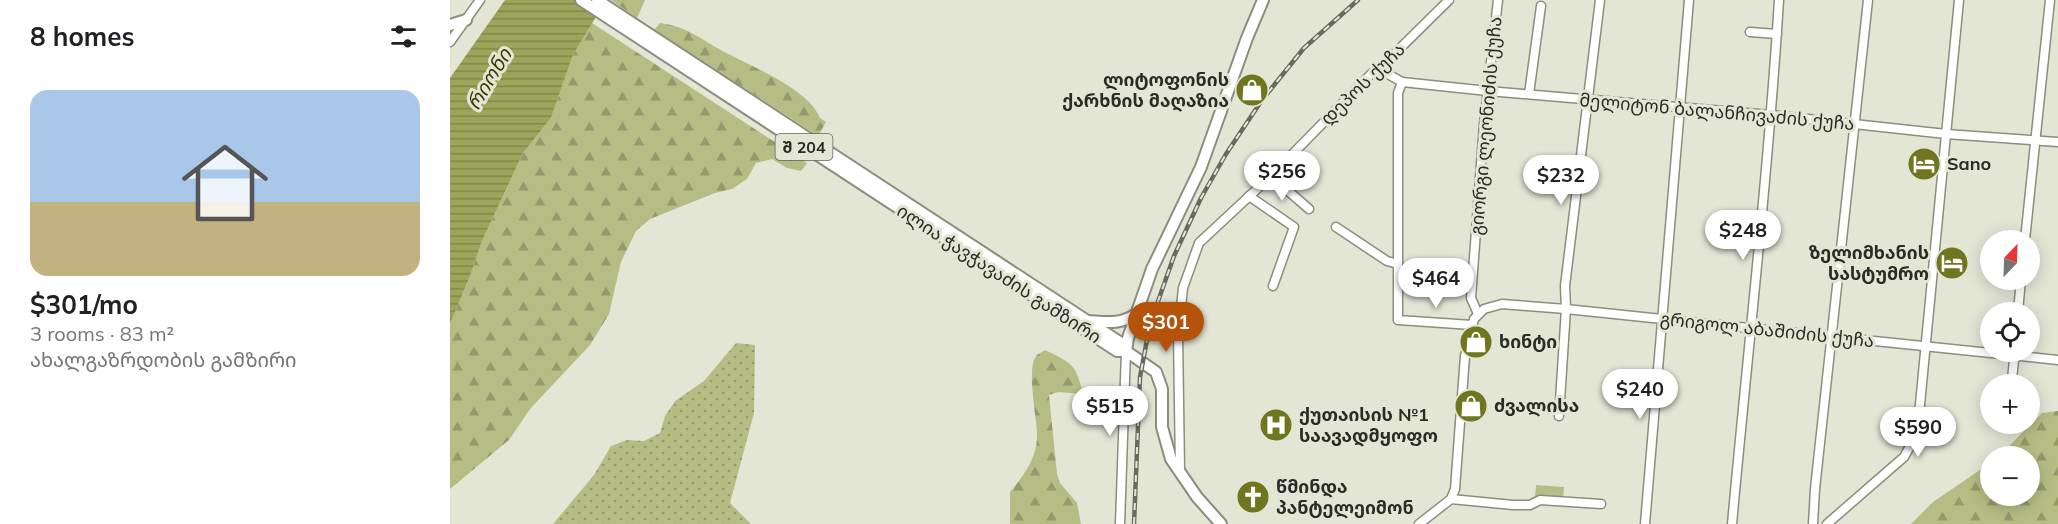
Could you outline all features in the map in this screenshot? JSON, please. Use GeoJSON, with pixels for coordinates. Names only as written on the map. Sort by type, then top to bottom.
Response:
{"type":"FeatureCollection","features":[{"type":"Feature","properties":{"kind":"main road","name":"ილია ჭავჭავაძის გამზირი"},"geometry":{"type":"LineString","coordinates":[[581,0],[1028,289],[1088,321],[1124,345],[1126,351],[1117,351],[1028,289],[597,0]]}},
{"type":"Feature","properties":{"kind":"main road"},"geometry":{"type":"LineString","coordinates":[[1126,351],[1128,338],[1152,270],[1201,167],[1238,62],[1263,0]]}},
{"type":"Feature","properties":{"kind":"main road"},"geometry":{"type":"LineString","coordinates":[[450,25],[466,20]]}},
{"type":"Feature","properties":{"kind":"main road"},"geometry":{"type":"LineString","coordinates":[[1088,321],[1126,321],[1136,314]]}},
{"type":"Feature","properties":{"kind":"main road","name":"შ 204"},"geometry":{"type":"LineString","coordinates":[[1126,351],[1152,368],[1158,377],[1162,389],[1162,427],[1171,459],[1197,497],[1221,524]]}},
{"type":"Feature","properties":{"kind":"street"},"geometry":{"type":"LineString","coordinates":[[450,42],[480,0]]}},
{"type":"Feature","properties":{"kind":"street","name":"დეპოს ქუჩა"},"geometry":{"type":"LineString","coordinates":[[1180,471],[1178,335],[1182,288],[1199,243],[1272,176],[1372,73],[1379,69],[1449,0]]}},
{"type":"Feature","properties":{"kind":"street","name":"გიორგი ლეონიძის ქუჩა"},"geometry":{"type":"LineString","coordinates":[[1478,314],[1471,298],[1477,202],[1498,0]]}},
{"type":"Feature","properties":{"kind":"street"},"geometry":{"type":"LineString","coordinates":[[1559,416],[1566,309],[1565,286],[1586,99],[1600,0]]}},
{"type":"Feature","properties":{"kind":"street"},"geometry":{"type":"LineString","coordinates":[[1645,524],[1689,0]]}},
{"type":"Feature","properties":{"kind":"street"},"geometry":{"type":"LineString","coordinates":[[1732,524],[1771,115],[1779,0]]}},
{"type":"Feature","properties":{"kind":"street"},"geometry":{"type":"LineString","coordinates":[[1813,524],[1868,0]]}},
{"type":"Feature","properties":{"kind":"street"},"geometry":{"type":"LineString","coordinates":[[1827,524],[1904,457],[1918,425],[1959,0]]}},
{"type":"Feature","properties":{"kind":"street"},"geometry":{"type":"LineString","coordinates":[[2026,230],[2050,0]]}},
{"type":"Feature","properties":{"kind":"street"},"geometry":{"type":"LineString","coordinates":[[1529,94],[1541,6]]}},
{"type":"Feature","properties":{"kind":"street"},"geometry":{"type":"LineString","coordinates":[[1750,32],[1777,34]]}},
{"type":"Feature","properties":{"kind":"street","name":"მელიტონ ბალანჩივაძის ქუჩა"},"geometry":{"type":"LineString","coordinates":[[1379,69],[1402,82],[1771,115],[1946,134],[2058,142]]}},
{"type":"Feature","properties":{"kind":"street"},"geometry":{"type":"LineString","coordinates":[[1402,82],[1398,93],[1398,320],[1472,325]]}},
{"type":"Feature","properties":{"kind":"street"},"geometry":{"type":"LineString","coordinates":[[1272,176],[1309,208]]}},
{"type":"Feature","properties":{"kind":"street"},"geometry":{"type":"LineString","coordinates":[[1249,196],[1294,226],[1273,286]]}},
{"type":"Feature","properties":{"kind":"street"},"geometry":{"type":"LineString","coordinates":[[1336,227],[1387,261],[1398,264]]}},
{"type":"Feature","properties":{"kind":"street","name":"გრიგოლ აბაშიძის ქუჩა"},"geometry":{"type":"LineString","coordinates":[[1478,314],[1492,306],[1502,304],[1662,318],[1926,348],[1980,352]]}},
{"type":"Feature","properties":{"kind":"street"},"geometry":{"type":"LineString","coordinates":[[1419,524],[1451,499],[1457,479],[1465,356],[1472,325],[1478,314]]}},
{"type":"Feature","properties":{"kind":"street"},"geometry":{"type":"LineString","coordinates":[[1120,524],[1126,351]]}},
{"type":"Feature","properties":{"kind":"street","name":"გრიგოლ აბაშიძის ქუჩა"},"geometry":{"type":"LineString","coordinates":[[2040,358],[2058,360]]}},
{"type":"Feature","properties":{"kind":"street"},"geometry":{"type":"LineString","coordinates":[[1451,499],[1513,506],[1530,505],[1540,500],[1601,504]]}},
{"type":"Feature","properties":{"kind":"green space"},"geometry":{"type":"Polygon","coordinates":[[[611,0],[645,0],[637,18],[611,0]]]}},
{"type":"Feature","properties":{"kind":"green space"},"geometry":{"type":"Polygon","coordinates":[[[592,23],[807,163],[801,171],[787,168],[772,159],[756,163],[747,179],[732,189],[715,193],[650,219],[636,231],[621,262],[609,314],[590,345],[530,409],[509,440],[450,489],[450,324],[482,241],[523,153],[551,118],[573,55],[592,23]]]}},
{"type":"Feature","properties":{"kind":"green space"},"geometry":{"type":"Polygon","coordinates":[[[660,23],[691,33],[776,78],[803,96],[820,118],[826,122],[818,136],[654,30],[660,23]]]}},
{"type":"Feature","properties":{"kind":"green space"},"geometry":{"type":"Polygon","coordinates":[[[736,343],[755,345],[754,413],[730,503],[751,524],[553,524],[594,475],[611,446],[627,440],[644,441],[660,433],[665,416],[675,401],[704,381],[736,343]]]}},
{"type":"Feature","properties":{"kind":"green space"},"geometry":{"type":"Polygon","coordinates":[[[1045,350],[1072,366],[1078,376],[1083,394],[1058,392],[1049,395],[1057,474],[1060,483],[1077,503],[1081,524],[1010,524],[1010,492],[1028,467],[1036,446],[1037,430],[1032,371],[1037,355],[1045,350]]]}},
{"type":"Feature","properties":{"kind":"green space"},"geometry":{"type":"Polygon","coordinates":[[[2058,411],[2058,524],[1911,524],[1933,502],[1980,470],[1980,506],[2040,506],[2040,446],[2009,446],[2021,434],[2040,434],[2040,415],[2058,411]]]}},
{"type":"Feature","properties":{"kind":"green space"},"geometry":{"type":"Polygon","coordinates":[[[1536,485],[1564,487],[1563,500],[1535,497],[1536,485]]]}},
{"type":"Feature","properties":{"kind":"water","name":"რიონი"},"geometry":{"type":"Polygon","coordinates":[[[505,0],[606,0],[573,55],[551,118],[523,153],[482,241],[450,324],[450,78],[505,0]]]}},
{"type":"Feature","properties":{"kind":"railway"},"geometry":{"type":"LineString","coordinates":[[1134,524],[1140,377],[1150,324],[1174,256],[1201,198],[1226,154],[1262,100],[1304,48],[1358,0]]}},
{"type":"Feature","properties":{"kind":"place","name":"ლიტოფონის ქარხნის მაღაზია"},"geometry":{"type":"Point","coordinates":[1252,90]}},
{"type":"Feature","properties":{"kind":"place","name":"Sano"},"geometry":{"type":"Point","coordinates":[1924,164]}},
{"type":"Feature","properties":{"kind":"place","name":"ზელიმხანის სასტუმრო"},"geometry":{"type":"Point","coordinates":[1952,263]}},
{"type":"Feature","properties":{"kind":"place","name":"ხინტი"},"geometry":{"type":"Point","coordinates":[1476,342]}},
{"type":"Feature","properties":{"kind":"place","name":"ძვალისა"},"geometry":{"type":"Point","coordinates":[1471,406]}},
{"type":"Feature","properties":{"kind":"place","name":"ქუთაისის №1 საავადმყოფო"},"geometry":{"type":"Point","coordinates":[1276,425]}},
{"type":"Feature","properties":{"kind":"place","name":"წმინდა პანტელეიმონ"},"geometry":{"type":"Point","coordinates":[1253,497]}}]}
